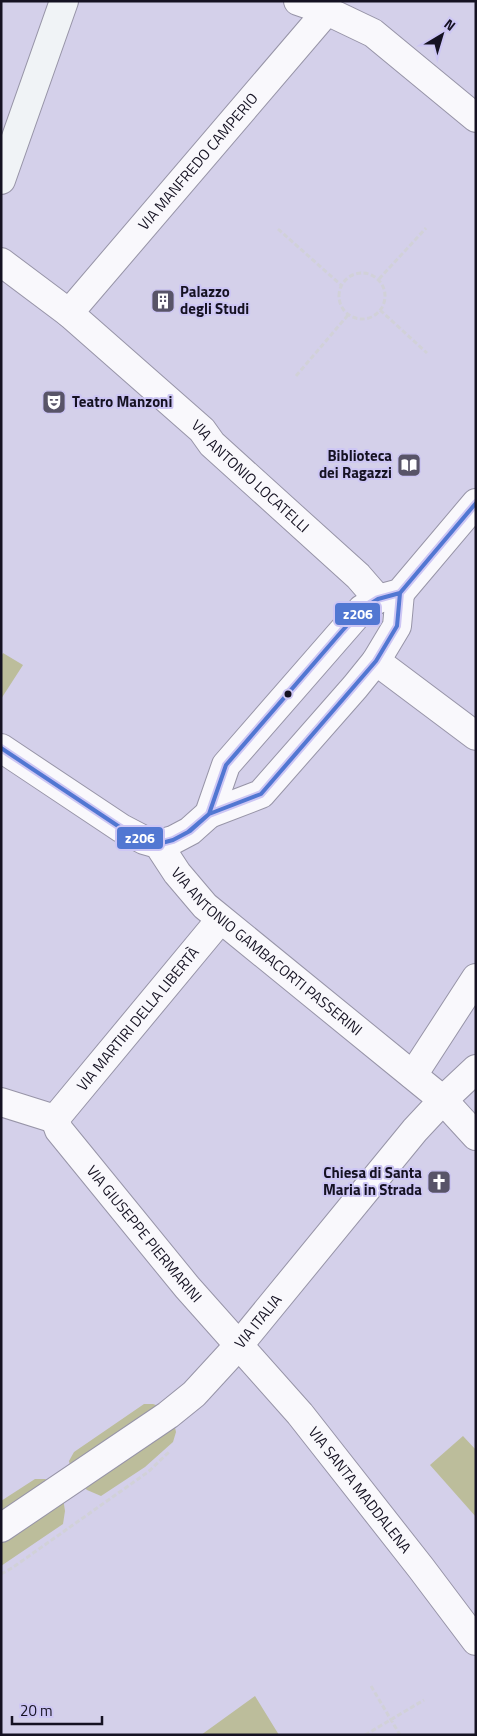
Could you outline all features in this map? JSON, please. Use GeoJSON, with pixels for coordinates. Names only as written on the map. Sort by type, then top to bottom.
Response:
{"type":"FeatureCollection","features":[{"type":"Feature","properties":{"kind":"street"},"geometry":{"type":"LineString","coordinates":[[1,180],[64,1]]}},
{"type":"Feature","properties":{"kind":"street"},"geometry":{"type":"LineString","coordinates":[[298,1],[326,11],[373,33],[476,118]]}},
{"type":"Feature","properties":{"kind":"street","name":"VIA MANFREDO CAMPERIO"},"geometry":{"type":"LineString","coordinates":[[69,313],[326,11]]}},
{"type":"Feature","properties":{"kind":"street","name":"VIA ANTONIO LOCATELLI"},"geometry":{"type":"LineString","coordinates":[[1,262],[69,313],[202,430],[212,444],[358,576],[389,596]]}},
{"type":"Feature","properties":{"kind":"street"},"geometry":{"type":"LineString","coordinates":[[209,814],[226,765],[362,609],[389,596],[476,503]]}},
{"type":"Feature","properties":{"kind":"street"},"geometry":{"type":"LineString","coordinates":[[1,748],[121,828],[144,840],[158,844],[173,840],[190,831],[209,814],[261,794],[376,661],[397,626],[389,596]]}},
{"type":"Feature","properties":{"kind":"street"},"geometry":{"type":"LineString","coordinates":[[376,661],[476,736]]}},
{"type":"Feature","properties":{"kind":"street","name":"VIA ANTONIO GAMBACORTI PASSERINI"},"geometry":{"type":"LineString","coordinates":[[158,844],[177,873],[205,906],[220,920],[443,1100],[476,1136]]}},
{"type":"Feature","properties":{"kind":"street","name":"VIA MARTIRI DELLA LIBERTÀ"},"geometry":{"type":"LineString","coordinates":[[56,1119],[220,920]]}},
{"type":"Feature","properties":{"kind":"street"},"geometry":{"type":"LineString","coordinates":[[413,1075],[476,978]]}},
{"type":"Feature","properties":{"kind":"street","name":"VIA ITALIA"},"geometry":{"type":"LineString","coordinates":[[1,1528],[168,1415],[194,1394],[239,1344],[415,1130],[476,1069]]}},
{"type":"Feature","properties":{"kind":"street"},"geometry":{"type":"LineString","coordinates":[[1,1102],[56,1119]]}},
{"type":"Feature","properties":{"kind":"street","name":"VIA GIUSEPPE PIERMARINI"},"geometry":{"type":"LineString","coordinates":[[56,1119],[59,1130],[186,1287],[239,1344]]}},
{"type":"Feature","properties":{"kind":"street","name":"VIA SANTA MADDALENA"},"geometry":{"type":"LineString","coordinates":[[239,1344],[300,1414],[476,1641]]}},
{"type":"Feature","properties":{"kind":"path"},"geometry":{"type":"LineString","coordinates":[[378,280],[426,228]]}},
{"type":"Feature","properties":{"kind":"path"},"geometry":{"type":"LineString","coordinates":[[278,229],[341,284]]}},
{"type":"Feature","properties":{"kind":"path"},"geometry":{"type":"LineString","coordinates":[[363,272],[372,275],[378,280],[384,291],[384,303],[380,310],[366,318],[348,315],[340,304],[338,296],[341,284],[352,274],[363,272]]}},
{"type":"Feature","properties":{"kind":"path"},"geometry":{"type":"LineString","coordinates":[[380,310],[427,353]]}},
{"type":"Feature","properties":{"kind":"path"},"geometry":{"type":"LineString","coordinates":[[296,376],[348,315]]}},
{"type":"Feature","properties":{"kind":"path"},"geometry":{"type":"LineString","coordinates":[[1,1574],[20,1563],[148,1472],[176,1446]]}},
{"type":"Feature","properties":{"kind":"path"},"geometry":{"type":"LineString","coordinates":[[371,1686],[400,1735]]}},
{"type":"Feature","properties":{"kind":"path"},"geometry":{"type":"LineString","coordinates":[[365,1735],[424,1700]]}},
{"type":"Feature","properties":{"kind":"green space"},"geometry":{"type":"Polygon","coordinates":[[[3,653],[23,665],[1,699],[1,657],[3,653]]]}},
{"type":"Feature","properties":{"kind":"green space"},"geometry":{"type":"Polygon","coordinates":[[[144,1404],[162,1407],[71,1470],[69,1461],[74,1452],[144,1404]]]}},
{"type":"Feature","properties":{"kind":"green space"},"geometry":{"type":"Polygon","coordinates":[[[174,1423],[176,1432],[173,1442],[145,1467],[101,1496],[87,1490],[82,1485],[174,1423]]]}},
{"type":"Feature","properties":{"kind":"green space"},"geometry":{"type":"Polygon","coordinates":[[[463,1436],[476,1450],[476,1517],[430,1465],[463,1436]]]}},
{"type":"Feature","properties":{"kind":"green space"},"geometry":{"type":"Polygon","coordinates":[[[35,1479],[45,1479],[52,1483],[1,1516],[1,1501],[35,1479]]]}},
{"type":"Feature","properties":{"kind":"green space"},"geometry":{"type":"Polygon","coordinates":[[[63,1498],[65,1511],[63,1524],[1,1566],[1,1540],[63,1498]]]}},
{"type":"Feature","properties":{"kind":"green space"},"geometry":{"type":"Polygon","coordinates":[[[255,1696],[279,1735],[201,1735],[255,1696]]]}},
{"type":"Feature","properties":{"kind":"transit line","name":"z206"},"geometry":{"type":"LineString","coordinates":[[1,748],[121,828],[144,840],[158,844],[173,840],[190,831],[209,814],[226,765],[342,631],[362,609],[378,599],[400,593],[476,503]]}},
{"type":"Feature","properties":{"kind":"transit line","name":"z206"},"geometry":{"type":"LineString","coordinates":[[188,832],[209,814],[261,794],[376,661],[397,626],[400,593]]}},
{"type":"Feature","properties":{"kind":"place","name":"Palazzo degli Studi"},"geometry":{"type":"Point","coordinates":[163,301]}},
{"type":"Feature","properties":{"kind":"place","name":"Teatro Manzoni"},"geometry":{"type":"Point","coordinates":[54,402]}},
{"type":"Feature","properties":{"kind":"place","name":"Biblioteca dei Ragazzi"},"geometry":{"type":"Point","coordinates":[409,465]}},
{"type":"Feature","properties":{"kind":"place","name":"Chiesa di Santa Maria in Strada"},"geometry":{"type":"Point","coordinates":[439,1182]}}]}
